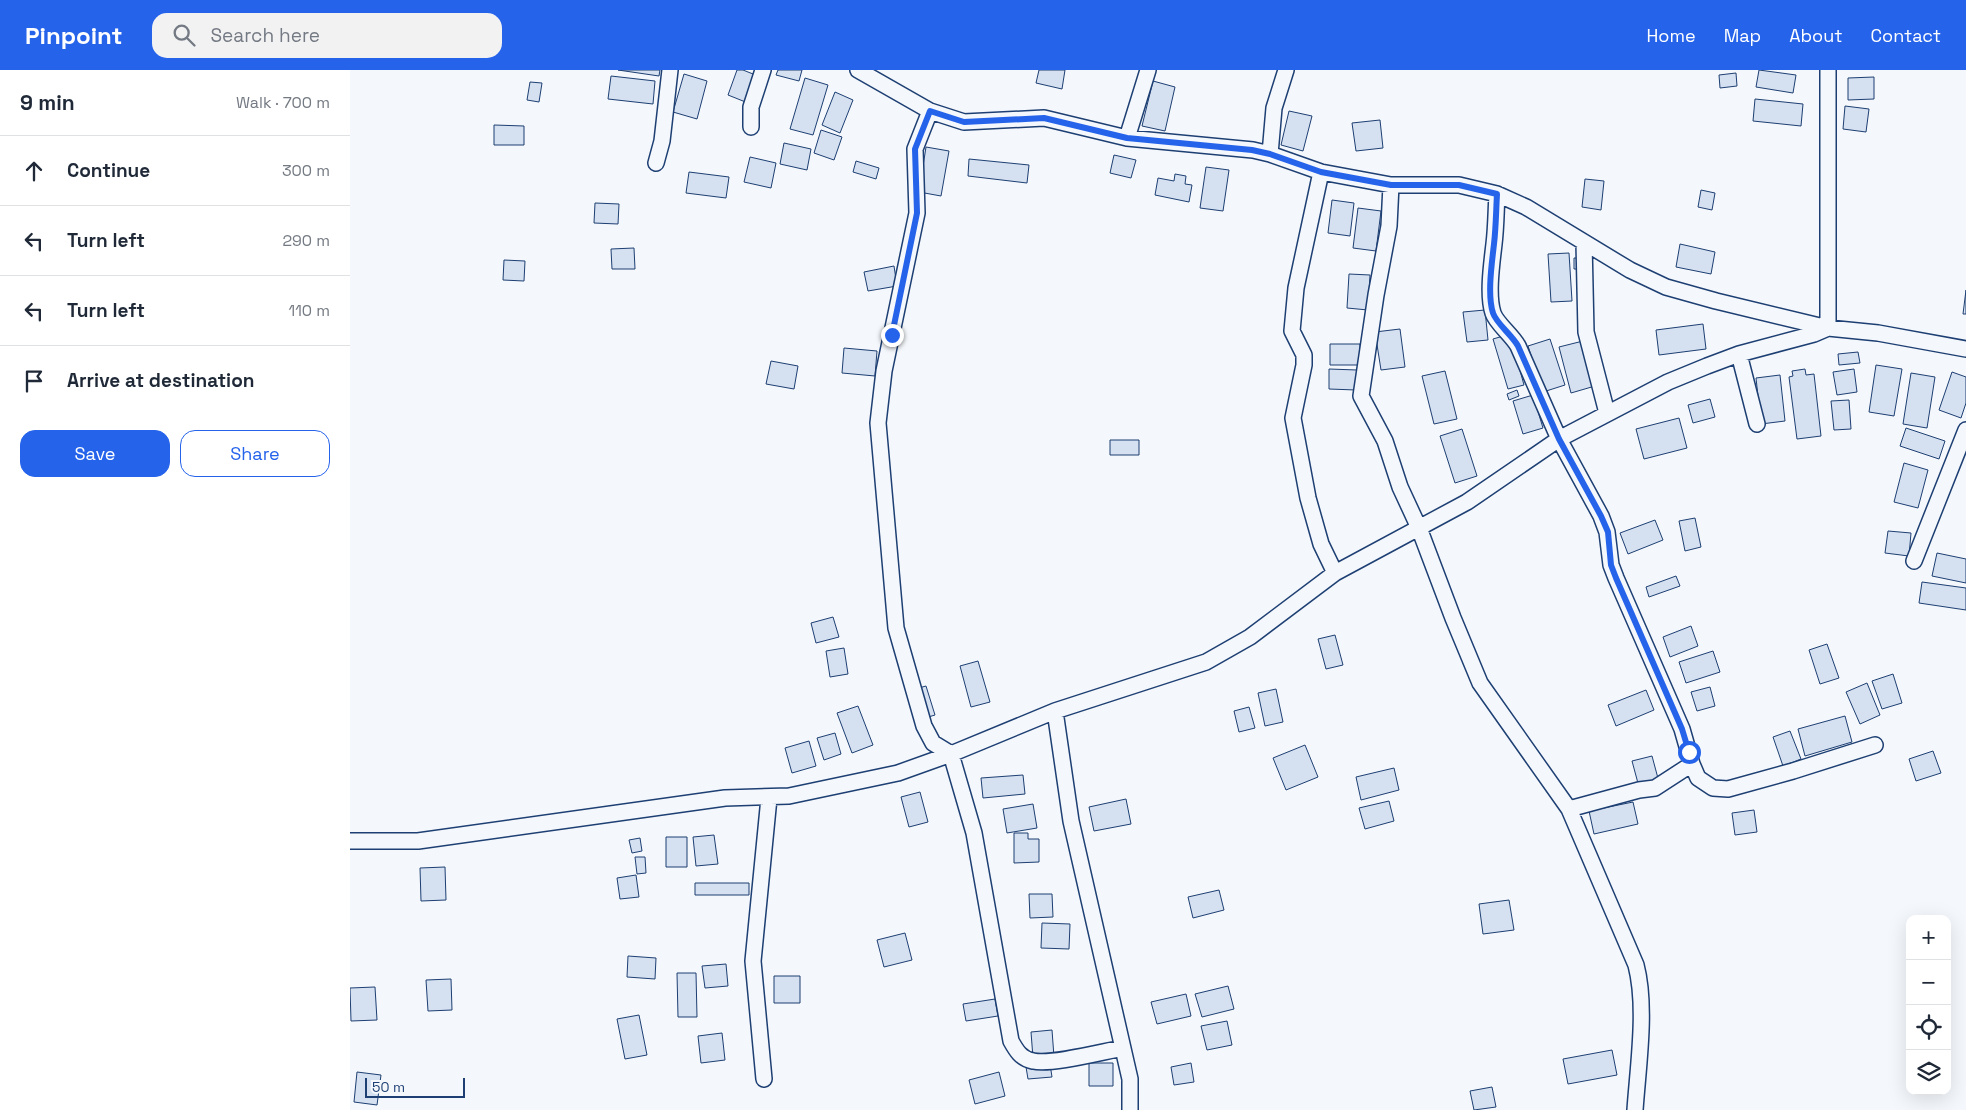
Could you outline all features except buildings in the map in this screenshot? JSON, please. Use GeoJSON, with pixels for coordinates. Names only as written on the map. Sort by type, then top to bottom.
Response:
{"type":"FeatureCollection","features":[{"type":"Feature","properties":{"kind":"street"},"geometry":{"type":"LineString","coordinates":[[656,163],[662,141],[670,70]]}},
{"type":"Feature","properties":{"kind":"street"},"geometry":{"type":"LineString","coordinates":[[751,127],[751,107],[763,70]]}},
{"type":"Feature","properties":{"kind":"street"},"geometry":{"type":"LineString","coordinates":[[858,70],[930,111],[964,122],[1044,118],[1127,138],[1252,150],[1270,154],[1321,172],[1391,185],[1459,185],[1497,194],[1526,207],[1630,270],[1666,287],[1828,328],[1878,333],[1966,349]]}},
{"type":"Feature","properties":{"kind":"street"},"geometry":{"type":"LineString","coordinates":[[1127,138],[1148,70]]}},
{"type":"Feature","properties":{"kind":"street"},"geometry":{"type":"LineString","coordinates":[[1270,154],[1274,108],[1286,70]]}},
{"type":"Feature","properties":{"kind":"street"},"geometry":{"type":"LineString","coordinates":[[1828,70],[1828,328]]}},
{"type":"Feature","properties":{"kind":"street"},"geometry":{"type":"LineString","coordinates":[[930,111],[915,149],[917,213],[884,370],[878,423],[896,628],[924,726],[933,743],[951,754],[974,833],[1011,1041],[1018,1054],[1032,1061],[1048,1061],[1122,1048]]}},
{"type":"Feature","properties":{"kind":"street"},"geometry":{"type":"LineString","coordinates":[[1321,172],[1296,288],[1292,330],[1304,355],[1304,365],[1293,418],[1308,498],[1321,544],[1335,573]]}},
{"type":"Feature","properties":{"kind":"street"},"geometry":{"type":"LineString","coordinates":[[1391,185],[1389,226],[1376,295],[1361,396],[1385,441],[1395,475],[1419,528],[1452,618],[1480,683],[1569,809],[1636,965],[1640,983],[1641,1003],[1635,1110]]}},
{"type":"Feature","properties":{"kind":"street"},"geometry":{"type":"LineString","coordinates":[[1497,194],[1494,245],[1491,259],[1491,305],[1493,315],[1518,346],[1559,439],[1601,516],[1608,532],[1611,565],[1682,729],[1698,778],[1713,788],[1728,788],[1793,771],[1875,745]]}},
{"type":"Feature","properties":{"kind":"street"},"geometry":{"type":"LineString","coordinates":[[1584,242],[1586,332],[1607,413]]}},
{"type":"Feature","properties":{"kind":"street"},"geometry":{"type":"LineString","coordinates":[[350,841],[418,841],[725,798],[789,796],[898,773],[951,754],[1055,711],[1206,662],[1250,637],[1335,573],[1490,487],[1559,439],[1607,413],[1668,382],[1740,354],[1795,340],[1828,328]]}},
{"type":"Feature","properties":{"kind":"street"},"geometry":{"type":"LineString","coordinates":[[1740,354],[1757,424]]}},
{"type":"Feature","properties":{"kind":"street"},"geometry":{"type":"LineString","coordinates":[[1914,562],[1961,454],[1966,430]]}},
{"type":"Feature","properties":{"kind":"street"},"geometry":{"type":"LineString","coordinates":[[1055,711],[1071,821],[1130,1079],[1130,1110]]}},
{"type":"Feature","properties":{"kind":"street"},"geometry":{"type":"LineString","coordinates":[[1569,809],[1639,790],[1655,788],[1692,764]]}},
{"type":"Feature","properties":{"kind":"street"},"geometry":{"type":"LineString","coordinates":[[764,1079],[753,961],[769,798]]}},
{"type":"Feature","properties":{"kind":"route"},"geometry":{"type":"LineString","coordinates":[[892,335],[917,213],[915,149],[930,111],[964,122],[1044,118],[1127,138],[1252,150],[1270,154],[1321,172],[1391,185],[1459,185],[1497,194],[1494,245],[1491,259],[1491,305],[1493,315],[1518,346],[1559,439],[1601,516],[1608,532],[1611,565],[1682,729],[1689,752]]}}]}
